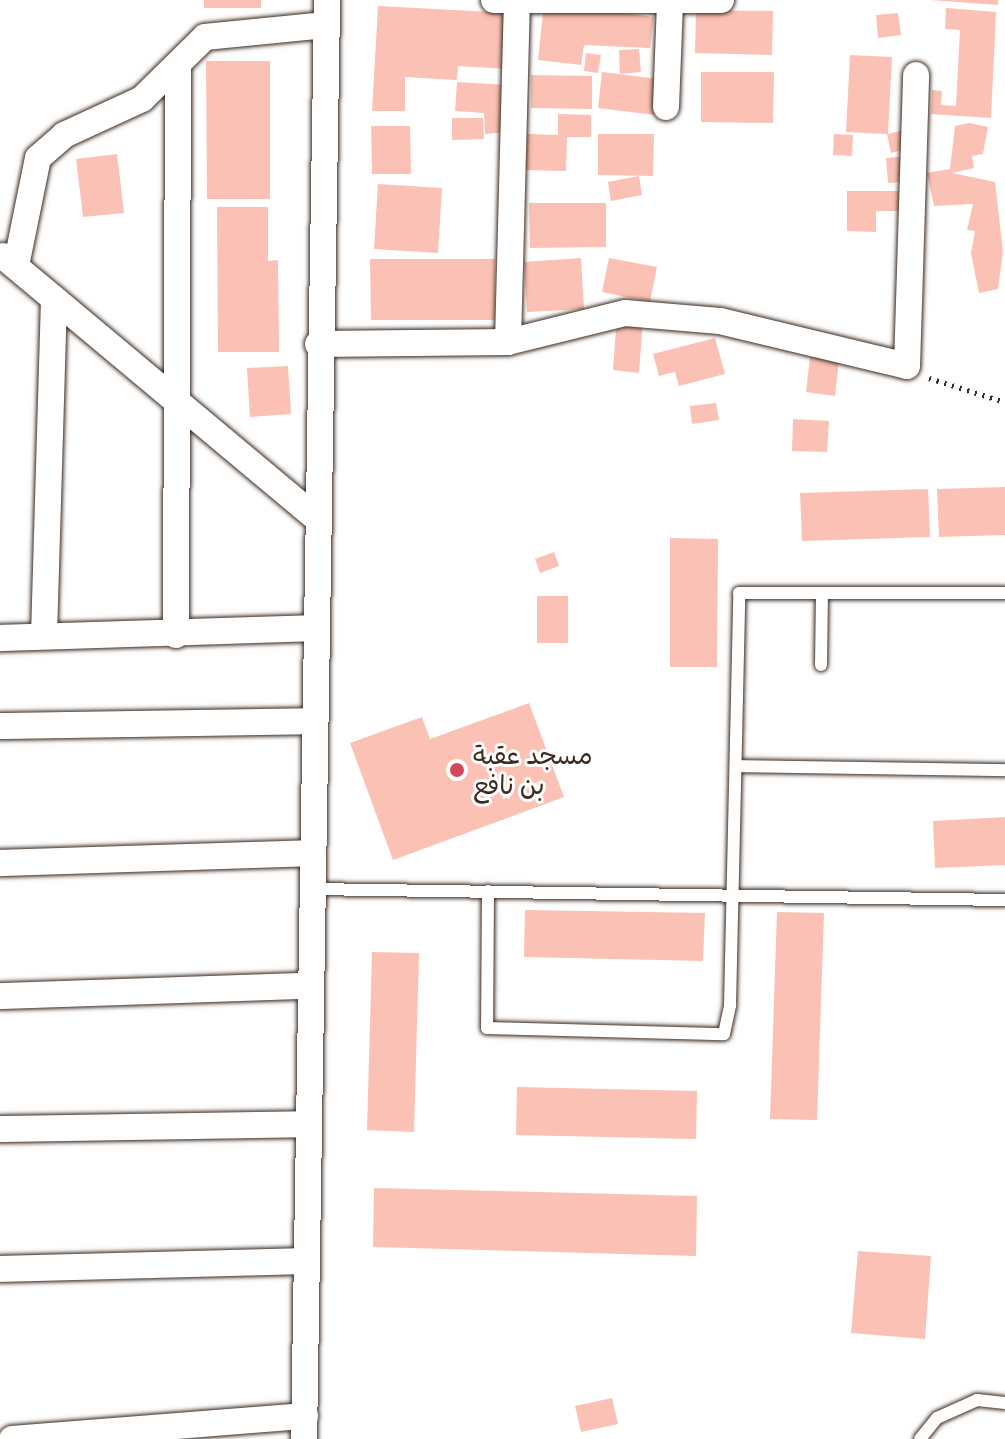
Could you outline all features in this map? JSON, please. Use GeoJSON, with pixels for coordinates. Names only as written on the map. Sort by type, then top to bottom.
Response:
{"type":"FeatureCollection","features":[{"type":"Feature","properties":{"kind":"street"},"geometry":{"type":"LineString","coordinates":[[494,0],[721,0]]}},
{"type":"Feature","properties":{"kind":"street"},"geometry":{"type":"LineString","coordinates":[[508,342],[517,0]]}},
{"type":"Feature","properties":{"kind":"street"},"geometry":{"type":"LineString","coordinates":[[666,107],[670,2]]}},
{"type":"Feature","properties":{"kind":"street"},"geometry":{"type":"LineString","coordinates":[[12,1439],[304,1428],[313,628],[326,12],[205,37],[142,99],[64,135],[38,158],[8,260],[315,517]]}},
{"type":"Feature","properties":{"kind":"street"},"geometry":{"type":"LineString","coordinates":[[176,635],[180,403],[178,66]]}},
{"type":"Feature","properties":{"kind":"street"},"geometry":{"type":"LineString","coordinates":[[318,344],[508,342],[625,313],[720,321],[907,366],[916,75]]}},
{"type":"Feature","properties":{"kind":"street"},"geometry":{"type":"LineString","coordinates":[[44,636],[54,299]]}},
{"type":"Feature","properties":{"kind":"street"},"geometry":{"type":"LineString","coordinates":[[0,638],[176,635],[313,628]]}},
{"type":"Feature","properties":{"kind":"street"},"geometry":{"type":"LineString","coordinates":[[0,726],[312,721]]}},
{"type":"Feature","properties":{"kind":"street"},"geometry":{"type":"LineString","coordinates":[[0,863],[311,853]]}},
{"type":"Feature","properties":{"kind":"street"},"geometry":{"type":"LineString","coordinates":[[0,996],[309,986]]}},
{"type":"Feature","properties":{"kind":"street"},"geometry":{"type":"LineString","coordinates":[[0,1129],[307,1124]]}},
{"type":"Feature","properties":{"kind":"street"},"geometry":{"type":"LineString","coordinates":[[0,1269],[305,1261]]}},
{"type":"Feature","properties":{"kind":"lane"},"geometry":{"type":"LineString","coordinates":[[488,891],[487,1028],[724,1034],[730,1005],[739,593],[1005,593]]}},
{"type":"Feature","properties":{"kind":"lane"},"geometry":{"type":"LineString","coordinates":[[821,665],[822,593]]}},
{"type":"Feature","properties":{"kind":"lane"},"geometry":{"type":"LineString","coordinates":[[736,766],[1005,770]]}},
{"type":"Feature","properties":{"kind":"lane"},"geometry":{"type":"LineString","coordinates":[[310,889],[1005,900]]}},
{"type":"Feature","properties":{"kind":"lane"},"geometry":{"type":"LineString","coordinates":[[920,1439],[937,1418],[977,1400],[1005,1403]]}},
{"type":"Feature","properties":{"kind":"path"},"geometry":{"type":"LineString","coordinates":[[907,366],[944,386],[1005,402]]}},
{"type":"Feature","properties":{"kind":"building"},"geometry":{"type":"Polygon","coordinates":[[[204,0],[261,0],[261,8],[204,8],[204,0]]]}},
{"type":"Feature","properties":{"kind":"building"},"geometry":{"type":"Polygon","coordinates":[[[930,0],[998,0],[998,5],[930,0]]]}},
{"type":"Feature","properties":{"kind":"building"},"geometry":{"type":"Polygon","coordinates":[[[544,3],[654,17],[650,48],[584,45],[581,65],[538,60],[544,3]]]}},
{"type":"Feature","properties":{"kind":"building"},"geometry":{"type":"Polygon","coordinates":[[[378,6],[512,13],[509,69],[458,66],[457,80],[405,77],[405,111],[372,111],[378,6]]]}},
{"type":"Feature","properties":{"kind":"building"},"geometry":{"type":"Polygon","coordinates":[[[946,8],[996,12],[991,118],[931,114],[932,90],[942,91],[941,105],[956,106],[960,30],[945,29],[946,8]]]}},
{"type":"Feature","properties":{"kind":"building"},"geometry":{"type":"Polygon","coordinates":[[[696,10],[773,11],[772,55],[695,53],[696,10]]]}},
{"type":"Feature","properties":{"kind":"building"},"geometry":{"type":"Polygon","coordinates":[[[898,13],[901,35],[878,38],[876,15],[898,13]]]}},
{"type":"Feature","properties":{"kind":"building"},"geometry":{"type":"Polygon","coordinates":[[[639,49],[641,72],[620,74],[619,50],[639,49]]]}},
{"type":"Feature","properties":{"kind":"building"},"geometry":{"type":"Polygon","coordinates":[[[586,53],[601,55],[598,73],[584,71],[586,53]]]}},
{"type":"Feature","properties":{"kind":"building"},"geometry":{"type":"Polygon","coordinates":[[[850,55],[892,57],[888,134],[904,130],[909,148],[891,153],[887,134],[846,132],[850,55]]]}},
{"type":"Feature","properties":{"kind":"building"},"geometry":{"type":"Polygon","coordinates":[[[206,61],[270,61],[270,199],[207,199],[206,61]]]}},
{"type":"Feature","properties":{"kind":"building"},"geometry":{"type":"Polygon","coordinates":[[[602,72],[658,79],[655,115],[598,108],[602,72]]]}},
{"type":"Feature","properties":{"kind":"building"},"geometry":{"type":"Polygon","coordinates":[[[701,72],[774,72],[773,123],[701,122],[701,72]]]}},
{"type":"Feature","properties":{"kind":"building"},"geometry":{"type":"Polygon","coordinates":[[[531,75],[592,76],[592,109],[531,108],[531,75]]]}},
{"type":"Feature","properties":{"kind":"building"},"geometry":{"type":"Polygon","coordinates":[[[457,82],[507,85],[509,132],[485,134],[484,113],[455,111],[457,82]]]}},
{"type":"Feature","properties":{"kind":"building"},"geometry":{"type":"Polygon","coordinates":[[[558,114],[591,115],[591,137],[567,137],[566,171],[526,170],[527,134],[558,135],[558,114]]]}},
{"type":"Feature","properties":{"kind":"building"},"geometry":{"type":"Polygon","coordinates":[[[452,118],[483,118],[484,139],[452,140],[452,118]]]}},
{"type":"Feature","properties":{"kind":"building"},"geometry":{"type":"Polygon","coordinates":[[[969,123],[988,127],[983,154],[972,156],[974,168],[952,173],[995,182],[1003,251],[998,289],[979,293],[971,253],[975,231],[967,230],[973,204],[934,206],[927,173],[950,169],[955,126],[969,123]]]}},
{"type":"Feature","properties":{"kind":"building"},"geometry":{"type":"Polygon","coordinates":[[[371,126],[410,126],[411,174],[372,174],[371,126]]]}},
{"type":"Feature","properties":{"kind":"building"},"geometry":{"type":"Polygon","coordinates":[[[598,134],[654,134],[653,176],[598,175],[598,134]]]}},
{"type":"Feature","properties":{"kind":"building"},"geometry":{"type":"Polygon","coordinates":[[[834,134],[853,135],[852,156],[833,155],[834,134]]]}},
{"type":"Feature","properties":{"kind":"building"},"geometry":{"type":"Polygon","coordinates":[[[117,154],[124,213],[83,217],[76,159],[117,154]]]}},
{"type":"Feature","properties":{"kind":"building"},"geometry":{"type":"Polygon","coordinates":[[[908,156],[910,181],[888,183],[886,158],[908,156]]]}},
{"type":"Feature","properties":{"kind":"building"},"geometry":{"type":"Polygon","coordinates":[[[639,176],[642,195],[611,201],[608,182],[639,176]]]}},
{"type":"Feature","properties":{"kind":"building"},"geometry":{"type":"Polygon","coordinates":[[[378,184],[442,188],[438,253],[374,249],[378,184]]]}},
{"type":"Feature","properties":{"kind":"building"},"geometry":{"type":"Polygon","coordinates":[[[847,191],[909,191],[909,211],[876,211],[876,232],[847,231],[847,191]]]}},
{"type":"Feature","properties":{"kind":"building"},"geometry":{"type":"Polygon","coordinates":[[[529,203],[606,203],[606,247],[530,248],[529,203]]]}},
{"type":"Feature","properties":{"kind":"building"},"geometry":{"type":"Polygon","coordinates":[[[217,207],[268,207],[268,261],[278,260],[279,352],[218,352],[217,207]]]}},
{"type":"Feature","properties":{"kind":"building"},"geometry":{"type":"Polygon","coordinates":[[[581,258],[584,309],[527,312],[524,262],[581,258]]]}},
{"type":"Feature","properties":{"kind":"building"},"geometry":{"type":"Polygon","coordinates":[[[609,258],[657,267],[650,302],[602,292],[609,258]]]}},
{"type":"Feature","properties":{"kind":"building"},"geometry":{"type":"Polygon","coordinates":[[[370,259],[495,259],[495,320],[371,320],[370,259]]]}},
{"type":"Feature","properties":{"kind":"building"},"geometry":{"type":"Polygon","coordinates":[[[617,316],[643,318],[639,373],[613,370],[617,316]]]}},
{"type":"Feature","properties":{"kind":"building"},"geometry":{"type":"Polygon","coordinates":[[[715,338],[725,374],[679,386],[675,372],[659,376],[653,354],[715,338]]]}},
{"type":"Feature","properties":{"kind":"building"},"geometry":{"type":"Polygon","coordinates":[[[810,357],[839,361],[835,396],[806,392],[810,357]]]}},
{"type":"Feature","properties":{"kind":"building"},"geometry":{"type":"Polygon","coordinates":[[[288,366],[291,414],[250,417],[247,368],[288,366]]]}},
{"type":"Feature","properties":{"kind":"building"},"geometry":{"type":"Polygon","coordinates":[[[716,403],[719,420],[692,424],[690,406],[716,403]]]}},
{"type":"Feature","properties":{"kind":"building"},"geometry":{"type":"Polygon","coordinates":[[[793,419],[829,421],[827,452],[792,451],[793,419]]]}},
{"type":"Feature","properties":{"kind":"building"},"geometry":{"type":"Polygon","coordinates":[[[1005,487],[1005,535],[939,537],[937,489],[1005,487]]]}},
{"type":"Feature","properties":{"kind":"building"},"geometry":{"type":"Polygon","coordinates":[[[928,489],[930,537],[802,541],[800,493],[928,489]]]}},
{"type":"Feature","properties":{"kind":"building"},"geometry":{"type":"Polygon","coordinates":[[[670,538],[718,539],[717,667],[670,667],[670,538]]]}},
{"type":"Feature","properties":{"kind":"building"},"geometry":{"type":"Polygon","coordinates":[[[554,552],[559,566],[540,573],[535,559],[554,552]]]}},
{"type":"Feature","properties":{"kind":"building"},"geometry":{"type":"Polygon","coordinates":[[[537,596],[568,596],[568,643],[537,643],[537,596]]]}},
{"type":"Feature","properties":{"kind":"building","name":"مسجد عقبة بن نافع"},"geometry":{"type":"Polygon","coordinates":[[[529,703],[564,797],[393,860],[350,743],[422,717],[430,739],[529,703]]]}},
{"type":"Feature","properties":{"kind":"building"},"geometry":{"type":"Polygon","coordinates":[[[1005,817],[1005,865],[935,868],[933,821],[1005,817]]]}},
{"type":"Feature","properties":{"kind":"building"},"geometry":{"type":"Polygon","coordinates":[[[525,910],[705,913],[703,961],[524,957],[525,910]]]}},
{"type":"Feature","properties":{"kind":"building"},"geometry":{"type":"Polygon","coordinates":[[[777,912],[824,913],[817,1120],[770,1119],[777,912]]]}},
{"type":"Feature","properties":{"kind":"building"},"geometry":{"type":"Polygon","coordinates":[[[372,952],[419,953],[414,1132],[367,1130],[372,952]]]}},
{"type":"Feature","properties":{"kind":"building"},"geometry":{"type":"Polygon","coordinates":[[[517,1087],[697,1091],[696,1139],[516,1135],[517,1087]]]}},
{"type":"Feature","properties":{"kind":"building"},"geometry":{"type":"Polygon","coordinates":[[[374,1188],[697,1196],[696,1256],[373,1247],[374,1188]]]}},
{"type":"Feature","properties":{"kind":"building"},"geometry":{"type":"Polygon","coordinates":[[[858,1251],[931,1256],[925,1339],[851,1333],[858,1251]]]}},
{"type":"Feature","properties":{"kind":"building"},"geometry":{"type":"Polygon","coordinates":[[[612,1398],[618,1424],[581,1432],[575,1406],[612,1398]]]}},
{"type":"Feature","properties":{"kind":"place","name":"مسجد عقبة بن نافع"},"geometry":{"type":"Point","coordinates":[457,770]}}]}
